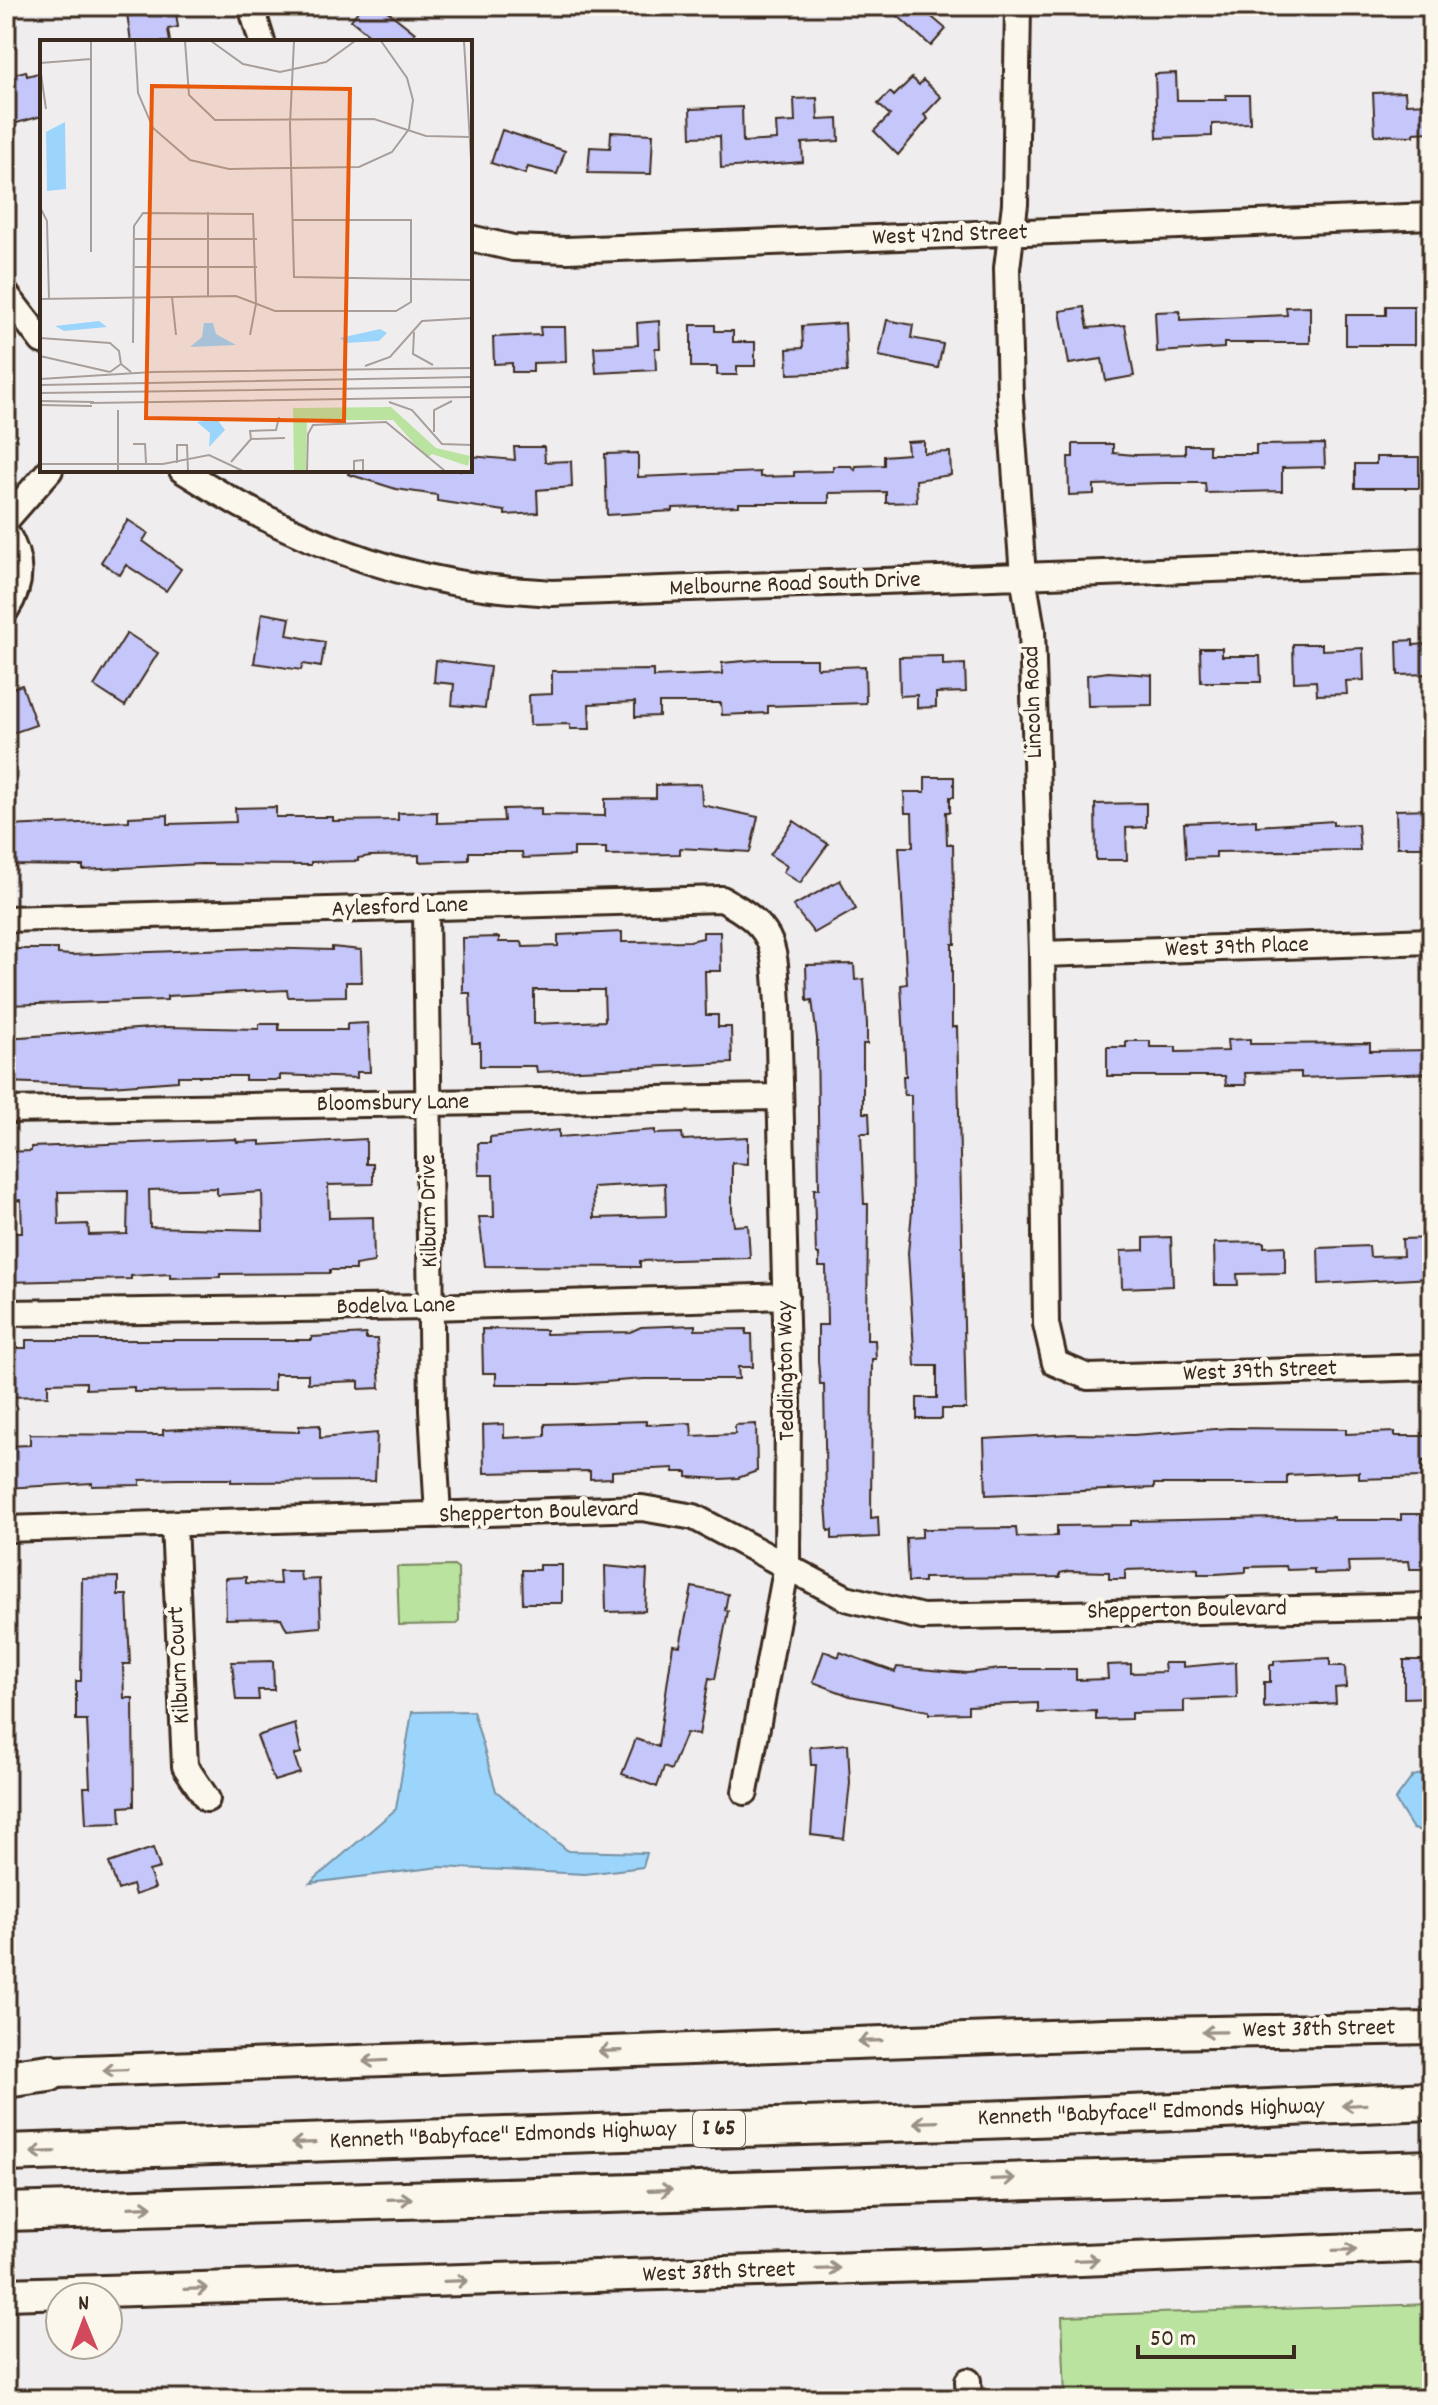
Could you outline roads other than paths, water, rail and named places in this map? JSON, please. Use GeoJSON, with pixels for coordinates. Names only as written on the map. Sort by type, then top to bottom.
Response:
{"type":"FeatureCollection","features":[{"type":"Feature","properties":{"kind":"highway"},"geometry":{"type":"LineString","coordinates":[[6,2076],[49,2073]]}},
{"type":"Feature","properties":{"kind":"highway","name":"Kenneth \"Babyface\" Edmonds Highway"},"geometry":{"type":"LineString","coordinates":[[6,2153],[1010,2119],[1432,2101]]}},
{"type":"Feature","properties":{"kind":"highway"},"geometry":{"type":"LineString","coordinates":[[6,2212],[1432,2169]]}},
{"type":"Feature","properties":{"kind":"main road","name":"West 38th Street"},"geometry":{"type":"LineString","coordinates":[[49,2073],[1089,2034],[1432,2028]]}},
{"type":"Feature","properties":{"kind":"main road","name":"West 38th Street"},"geometry":{"type":"LineString","coordinates":[[6,2294],[924,2266],[1432,2246]]}},
{"type":"Feature","properties":{"kind":"street"},"geometry":{"type":"LineString","coordinates":[[251,6],[261,40]]}},
{"type":"Feature","properties":{"kind":"street","name":"Lincoln Road"},"geometry":{"type":"LineString","coordinates":[[1018,6],[1015,204],[1007,259],[1010,397],[1023,576],[1032,630],[1042,954],[1046,1324],[1055,1363],[1088,1377]]}},
{"type":"Feature","properties":{"kind":"street","name":"West 42nd Street"},"geometry":{"type":"LineString","coordinates":[[472,238],[502,246],[547,250],[1432,216]]}},
{"type":"Feature","properties":{"kind":"street"},"geometry":{"type":"LineString","coordinates":[[6,294],[40,338]]}},
{"type":"Feature","properties":{"kind":"street"},"geometry":{"type":"LineString","coordinates":[[6,520],[48,472]]}},
{"type":"Feature","properties":{"kind":"street","name":"Melbourne Road South Drive"},"geometry":{"type":"LineString","coordinates":[[185,472],[235,503],[333,550],[416,574],[483,587],[603,593],[1432,561]]}},
{"type":"Feature","properties":{"kind":"street"},"geometry":{"type":"LineString","coordinates":[[6,532],[15,549],[19,573],[16,592],[6,610]]}},
{"type":"Feature","properties":{"kind":"street","name":"Aylesford Lane"},"geometry":{"type":"LineString","coordinates":[[6,919],[722,899],[753,916],[774,947]]}},
{"type":"Feature","properties":{"kind":"street","name":"Kilburn Drive"},"geometry":{"type":"LineString","coordinates":[[426,907],[431,1307],[438,1515]]}},
{"type":"Feature","properties":{"kind":"street","name":"West 39th Place"},"geometry":{"type":"LineString","coordinates":[[1042,954],[1432,941]]}},
{"type":"Feature","properties":{"kind":"street","name":"Teddington Way"},"geometry":{"type":"LineString","coordinates":[[745,1792],[787,1565],[786,1296],[774,947]]}},
{"type":"Feature","properties":{"kind":"street","name":"Bloomsbury Lane"},"geometry":{"type":"LineString","coordinates":[[6,1110],[780,1097]]}},
{"type":"Feature","properties":{"kind":"street","name":"Bodelva Lane"},"geometry":{"type":"LineString","coordinates":[[6,1313],[431,1307],[786,1296]]}},
{"type":"Feature","properties":{"kind":"street","name":"West 39th Street"},"geometry":{"type":"LineString","coordinates":[[1088,1377],[1432,1367]]}},
{"type":"Feature","properties":{"kind":"street","name":"Shepperton Boulevard"},"geometry":{"type":"LineString","coordinates":[[6,1529],[642,1508],[694,1517],[846,1598],[922,1617],[1432,1606]]}},
{"type":"Feature","properties":{"kind":"street","name":"Kilburn Court"},"geometry":{"type":"LineString","coordinates":[[174,1524],[185,1766],[207,1799]]}},
{"type":"Feature","properties":{"kind":"water"},"geometry":{"type":"Polygon","coordinates":[[[473,1711],[496,1791],[568,1851],[647,1853],[643,1867],[585,1874],[440,1867],[310,1883],[396,1809],[412,1712],[473,1711]]]}},
{"type":"Feature","properties":{"kind":"water"},"geometry":{"type":"Polygon","coordinates":[[[1432,1772],[1432,1833],[1413,1829],[1395,1800],[1413,1776],[1432,1772]]]}}]}
